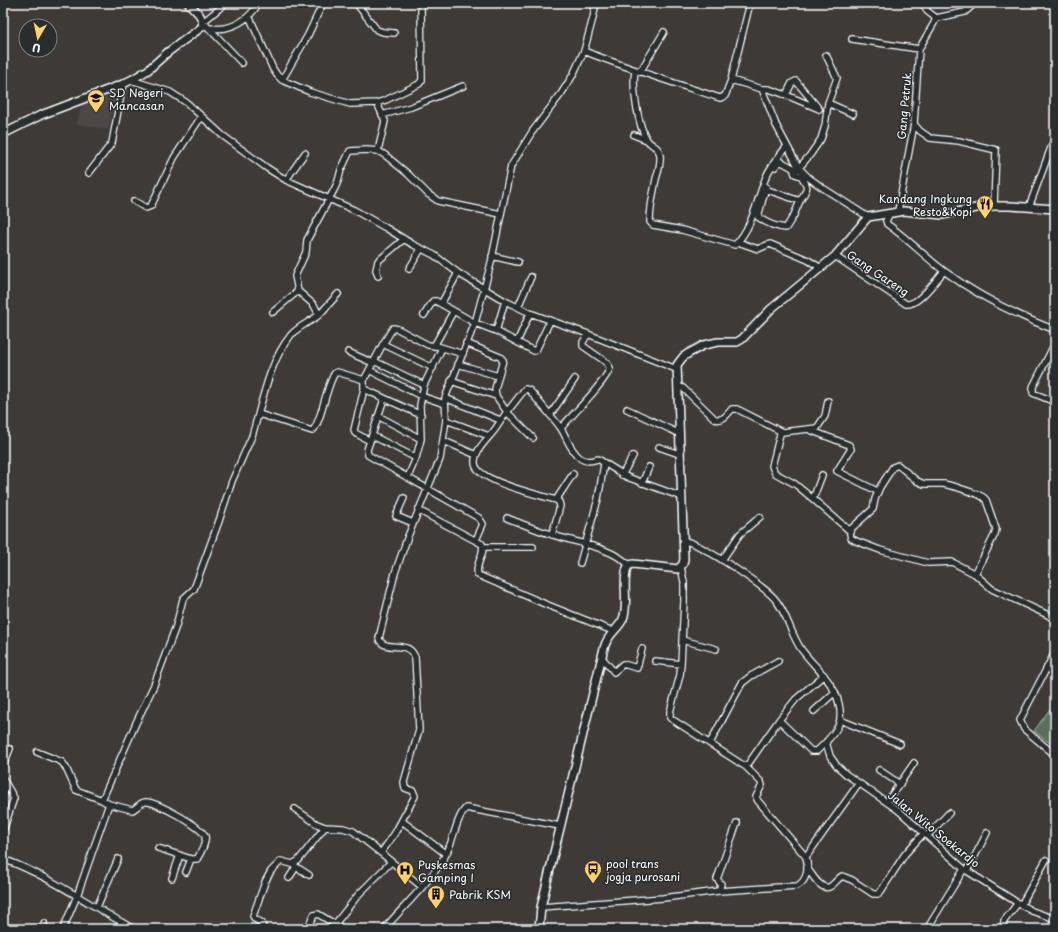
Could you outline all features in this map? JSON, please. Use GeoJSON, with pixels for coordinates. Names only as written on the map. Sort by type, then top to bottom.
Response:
{"type":"FeatureCollection","features":[{"type":"Feature","properties":{"kind":"street"},"geometry":{"type":"LineString","coordinates":[[188,3],[202,25],[210,28],[224,29],[249,16],[259,3]]}},
{"type":"Feature","properties":{"kind":"street"},"geometry":{"type":"LineString","coordinates":[[3,134],[41,114],[131,80],[148,70],[226,3]]}},
{"type":"Feature","properties":{"kind":"street"},"geometry":{"type":"LineString","coordinates":[[282,80],[308,35],[323,3]]}},
{"type":"Feature","properties":{"kind":"street"},"geometry":{"type":"LineString","coordinates":[[356,3],[378,30],[394,33]]}},
{"type":"Feature","properties":{"kind":"street"},"geometry":{"type":"LineString","coordinates":[[249,16],[273,70],[282,80],[310,92],[350,104],[377,103],[419,84],[422,80],[421,3]]}},
{"type":"Feature","properties":{"kind":"street"},"geometry":{"type":"LineString","coordinates":[[381,853],[416,796],[413,791],[405,788],[404,785],[419,730],[415,657],[406,648],[383,644],[380,642],[379,638],[395,573],[418,510],[440,459],[444,441],[446,420],[445,401],[451,381],[475,323],[492,256],[511,166],[532,132],[561,94],[573,75],[584,51],[593,18],[595,4],[588,3]]}},
{"type":"Feature","properties":{"kind":"street"},"geometry":{"type":"LineString","coordinates":[[584,51],[637,72],[720,98],[725,96],[731,80],[750,3]]}},
{"type":"Feature","properties":{"kind":"street"},"geometry":{"type":"LineString","coordinates":[[923,3],[927,11],[936,18],[965,12],[975,3]]}},
{"type":"Feature","properties":{"kind":"street","name":"Gang Petruk"},"geometry":{"type":"LineString","coordinates":[[898,211],[914,124],[918,49],[934,24],[936,18]]}},
{"type":"Feature","properties":{"kind":"street"},"geometry":{"type":"LineString","coordinates":[[210,28],[242,63]]}},
{"type":"Feature","properties":{"kind":"street"},"geometry":{"type":"LineString","coordinates":[[647,140],[643,130],[634,92],[637,72],[664,32]]}},
{"type":"Feature","properties":{"kind":"street"},"geometry":{"type":"LineString","coordinates":[[852,39],[918,49]]}},
{"type":"Feature","properties":{"kind":"street"},"geometry":{"type":"LineString","coordinates":[[796,169],[821,139],[825,126],[828,103],[837,78],[826,55]]}},
{"type":"Feature","properties":{"kind":"street"},"geometry":{"type":"LineString","coordinates":[[131,80],[170,92],[187,103],[222,136],[286,180],[328,200],[354,210],[404,240],[434,255],[458,273],[505,301],[550,321],[588,334],[676,369]]}},
{"type":"Feature","properties":{"kind":"street"},"geometry":{"type":"LineString","coordinates":[[731,80],[762,89],[774,90],[826,113]]}},
{"type":"Feature","properties":{"kind":"street"},"geometry":{"type":"LineString","coordinates":[[786,95],[792,83],[796,81],[819,109]]}},
{"type":"Feature","properties":{"kind":"street"},"geometry":{"type":"LineString","coordinates":[[88,174],[112,143],[123,84]]}},
{"type":"Feature","properties":{"kind":"street"},"geometry":{"type":"LineString","coordinates":[[382,115],[411,107],[463,86]]}},
{"type":"Feature","properties":{"kind":"street"},"geometry":{"type":"LineString","coordinates":[[762,89],[796,169]]}},
{"type":"Feature","properties":{"kind":"street"},"geometry":{"type":"LineString","coordinates":[[377,103],[384,121],[384,129],[378,152]]}},
{"type":"Feature","properties":{"kind":"street"},"geometry":{"type":"LineString","coordinates":[[828,103],[853,114]]}},
{"type":"Feature","properties":{"kind":"street"},"geometry":{"type":"LineString","coordinates":[[134,201],[146,208],[151,206],[174,158],[201,117]]}},
{"type":"Feature","properties":{"kind":"street"},"geometry":{"type":"LineString","coordinates":[[914,124],[920,131],[930,138],[959,141],[996,150],[994,206]]}},
{"type":"Feature","properties":{"kind":"street"},"geometry":{"type":"LineString","coordinates":[[634,135],[647,140],[657,148],[660,153],[660,160],[651,202],[650,222],[653,224],[703,235],[735,245],[750,222],[771,166],[787,146]]}},
{"type":"Feature","properties":{"kind":"street"},"geometry":{"type":"LineString","coordinates":[[1029,207],[1055,137]]}},
{"type":"Feature","properties":{"kind":"street"},"geometry":{"type":"LineString","coordinates":[[319,314],[314,305],[298,291],[295,276],[306,252],[308,240],[338,181],[341,170],[350,151],[356,150],[378,152],[391,159],[428,194],[438,200],[501,214]]}},
{"type":"Feature","properties":{"kind":"street"},"geometry":{"type":"LineString","coordinates":[[286,180],[305,153]]}},
{"type":"Feature","properties":{"kind":"street"},"geometry":{"type":"LineString","coordinates":[[803,175],[807,186],[794,215],[786,228],[772,225],[758,217],[770,173],[780,161],[796,169],[868,217]]}},
{"type":"Feature","properties":{"kind":"street"},"geometry":{"type":"LineString","coordinates":[[765,189],[800,201]]}},
{"type":"Feature","properties":{"kind":"street"},"geometry":{"type":"LineString","coordinates":[[541,907],[663,898],[719,891],[797,886],[802,884],[804,880],[808,864],[806,857],[756,797],[762,783],[746,767],[669,716],[680,675],[684,582],[681,567],[684,559],[684,541],[677,365],[684,357],[696,349],[712,342],[731,342],[742,339],[771,309],[835,256],[868,217],[898,211],[942,215],[981,207],[994,206],[1055,209]]}},
{"type":"Feature","properties":{"kind":"street"},"geometry":{"type":"LineString","coordinates":[[890,213],[886,221],[887,224],[944,271],[968,287],[1004,307],[1029,320],[1055,330]]}},
{"type":"Feature","properties":{"kind":"street"},"geometry":{"type":"LineString","coordinates":[[378,276],[376,270],[378,261],[404,240]]}},
{"type":"Feature","properties":{"kind":"street"},"geometry":{"type":"LineString","coordinates":[[738,242],[758,249],[770,244],[808,260],[821,268]]}},
{"type":"Feature","properties":{"kind":"street"},"geometry":{"type":"LineString","coordinates":[[409,269],[421,249]]}},
{"type":"Feature","properties":{"kind":"street"},"geometry":{"type":"LineString","coordinates":[[492,256],[518,262]]}},
{"type":"Feature","properties":{"kind":"street","name":"Gang Gareng"},"geometry":{"type":"LineString","coordinates":[[835,256],[906,304],[910,305],[919,300],[944,271]]}},
{"type":"Feature","properties":{"kind":"street"},"geometry":{"type":"LineString","coordinates":[[441,304],[458,273]]}},
{"type":"Feature","properties":{"kind":"street"},"geometry":{"type":"LineString","coordinates":[[518,307],[531,277]]}},
{"type":"Feature","properties":{"kind":"street"},"geometry":{"type":"LineString","coordinates":[[273,312],[298,291]]}},
{"type":"Feature","properties":{"kind":"street"},"geometry":{"type":"LineString","coordinates":[[102,800],[154,685],[176,626],[183,599],[194,589],[232,481],[253,433],[272,372],[282,348],[292,334],[319,314],[338,294]]}},
{"type":"Feature","properties":{"kind":"street"},"geometry":{"type":"LineString","coordinates":[[424,316],[433,301],[436,300],[453,312],[496,331],[532,351],[536,350],[550,321]]}},
{"type":"Feature","properties":{"kind":"street"},"geometry":{"type":"LineString","coordinates":[[496,331],[505,301]]}},
{"type":"Feature","properties":{"kind":"street"},"geometry":{"type":"LineString","coordinates":[[434,346],[453,312]]}},
{"type":"Feature","properties":{"kind":"street"},"geometry":{"type":"LineString","coordinates":[[517,342],[530,313]]}},
{"type":"Feature","properties":{"kind":"street"},"geometry":{"type":"LineString","coordinates":[[416,458],[371,438],[355,433],[354,430],[364,389],[364,380],[393,328],[398,329],[428,345],[462,354]]}},
{"type":"Feature","properties":{"kind":"street"},"geometry":{"type":"LineString","coordinates":[[561,428],[597,387],[610,368],[606,362],[583,346],[583,342],[588,334]]}},
{"type":"Feature","properties":{"kind":"street"},"geometry":{"type":"LineString","coordinates":[[466,343],[502,358],[503,360],[495,389],[496,396],[507,412],[533,438]]}},
{"type":"Feature","properties":{"kind":"street"},"geometry":{"type":"LineString","coordinates":[[1055,343],[1033,387],[1032,392],[1055,402]]}},
{"type":"Feature","properties":{"kind":"street"},"geometry":{"type":"LineString","coordinates":[[383,344],[432,368]]}},
{"type":"Feature","properties":{"kind":"street"},"geometry":{"type":"LineString","coordinates":[[408,477],[416,458],[421,439],[421,396],[424,385],[442,348]]}},
{"type":"Feature","properties":{"kind":"street"},"geometry":{"type":"LineString","coordinates":[[348,352],[424,385]]}},
{"type":"Feature","properties":{"kind":"street"},"geometry":{"type":"LineString","coordinates":[[458,364],[498,376]]}},
{"type":"Feature","properties":{"kind":"street"},"geometry":{"type":"LineString","coordinates":[[370,370],[421,396],[445,401],[500,420]]}},
{"type":"Feature","properties":{"kind":"street"},"geometry":{"type":"LineString","coordinates":[[258,415],[312,431],[316,426],[326,393],[335,373],[337,372],[364,380]]}},
{"type":"Feature","properties":{"kind":"street"},"geometry":{"type":"LineString","coordinates":[[550,415],[576,378]]}},
{"type":"Feature","properties":{"kind":"street"},"geometry":{"type":"LineString","coordinates":[[451,381],[496,396]]}},
{"type":"Feature","properties":{"kind":"street"},"geometry":{"type":"LineString","coordinates":[[678,386],[683,388],[715,419],[720,420],[734,408],[782,432],[814,430],[819,426],[825,416],[828,402]]}},
{"type":"Feature","properties":{"kind":"street"},"geometry":{"type":"LineString","coordinates":[[364,389],[421,415]]}},
{"type":"Feature","properties":{"kind":"street"},"geometry":{"type":"LineString","coordinates":[[552,535],[560,506],[559,502],[501,484],[479,473],[475,465],[476,455],[489,436],[494,432],[500,420],[525,389],[529,390],[561,428],[568,443],[580,458],[592,461],[598,459],[622,475],[682,497]]}},
{"type":"Feature","properties":{"kind":"street"},"geometry":{"type":"LineString","coordinates":[[384,399],[367,450],[368,455],[482,520],[483,524],[476,540]]}},
{"type":"Feature","properties":{"kind":"street"},"geometry":{"type":"LineString","coordinates":[[627,409],[680,434]]}},
{"type":"Feature","properties":{"kind":"street"},"geometry":{"type":"LineString","coordinates":[[378,416],[421,439]]}},
{"type":"Feature","properties":{"kind":"street"},"geometry":{"type":"LineString","coordinates":[[446,420],[489,436]]}},
{"type":"Feature","properties":{"kind":"street"},"geometry":{"type":"LineString","coordinates":[[810,430],[849,445],[851,449],[837,471],[877,491]]}},
{"type":"Feature","properties":{"kind":"street"},"geometry":{"type":"LineString","coordinates":[[782,432],[780,434],[772,466],[775,473],[795,484],[851,532]]}},
{"type":"Feature","properties":{"kind":"street"},"geometry":{"type":"LineString","coordinates":[[444,441],[476,455]]}},
{"type":"Feature","properties":{"kind":"street"},"geometry":{"type":"LineString","coordinates":[[659,447],[680,454]]}},
{"type":"Feature","properties":{"kind":"street"},"geometry":{"type":"LineString","coordinates":[[622,475],[633,456]]}},
{"type":"Feature","properties":{"kind":"street"},"geometry":{"type":"LineString","coordinates":[[580,563],[598,499],[604,464]]}},
{"type":"Feature","properties":{"kind":"street"},"geometry":{"type":"LineString","coordinates":[[975,574],[995,534],[996,529],[986,500],[978,494],[956,487],[944,484],[924,484],[917,481],[897,464],[889,472],[877,491],[873,509],[852,528],[851,538],[856,542],[880,550],[928,563],[952,562],[975,574],[992,589],[1048,615],[1055,620]]}},
{"type":"Feature","properties":{"kind":"street"},"geometry":{"type":"LineString","coordinates":[[642,483],[649,467]]}},
{"type":"Feature","properties":{"kind":"street"},"geometry":{"type":"LineString","coordinates":[[556,500],[573,474]]}},
{"type":"Feature","properties":{"kind":"street"},"geometry":{"type":"LineString","coordinates":[[813,499],[822,475]]}},
{"type":"Feature","properties":{"kind":"street"},"geometry":{"type":"LineString","coordinates":[[404,498],[396,516],[413,523]]}},
{"type":"Feature","properties":{"kind":"street"},"geometry":{"type":"LineString","coordinates":[[418,510],[482,544],[483,550],[477,568],[478,575],[613,631]]}},
{"type":"Feature","properties":{"kind":"street"},"geometry":{"type":"LineString","coordinates":[[722,560],[740,534],[760,517]]}},
{"type":"Feature","properties":{"kind":"street"},"geometry":{"type":"LineString","coordinates":[[507,518],[552,535],[608,551],[629,565],[633,564],[673,570],[678,570],[681,567]]}},
{"type":"Feature","properties":{"kind":"street"},"geometry":{"type":"LineString","coordinates":[[684,541],[692,542],[722,560],[774,598],[781,608],[801,648],[824,675],[835,692],[839,703],[840,720],[837,729],[816,751],[811,751],[779,720]]}},
{"type":"Feature","properties":{"kind":"street"},"geometry":{"type":"LineString","coordinates":[[483,547],[533,547]]}},
{"type":"Feature","properties":{"kind":"street"},"geometry":{"type":"LineString","coordinates":[[539,929],[541,907],[606,642],[623,619],[626,572],[629,565]]}},
{"type":"Feature","properties":{"kind":"street"},"geometry":{"type":"LineString","coordinates":[[682,640],[716,649]]}},
{"type":"Feature","properties":{"kind":"street"},"geometry":{"type":"LineString","coordinates":[[601,661],[604,660],[614,672],[623,664],[637,668],[642,649]]}},
{"type":"Feature","properties":{"kind":"street"},"geometry":{"type":"LineString","coordinates":[[1055,652],[1020,720],[1024,728],[1055,755]]}},
{"type":"Feature","properties":{"kind":"street"},"geometry":{"type":"LineString","coordinates":[[655,661],[681,664]]}},
{"type":"Feature","properties":{"kind":"street"},"geometry":{"type":"LineString","coordinates":[[710,743],[742,683],[751,676],[778,661]]}},
{"type":"Feature","properties":{"kind":"street"},"geometry":{"type":"LineString","coordinates":[[746,767],[779,720],[796,699],[824,675]]}},
{"type":"Feature","properties":{"kind":"street"},"geometry":{"type":"LineString","coordinates":[[814,711],[835,692]]}},
{"type":"Feature","properties":{"kind":"street"},"geometry":{"type":"LineString","coordinates":[[840,720],[900,744]]}},
{"type":"Feature","properties":{"kind":"street","name":"Jalan Wito Soekardjo"},"geometry":{"type":"LineString","coordinates":[[826,742],[830,756],[847,775],[898,810],[966,870],[1032,911],[1055,919]]}},
{"type":"Feature","properties":{"kind":"street"},"geometry":{"type":"LineString","coordinates":[[3,766],[10,749]]}},
{"type":"Feature","properties":{"kind":"street"},"geometry":{"type":"LineString","coordinates":[[37,752],[62,762],[76,790],[109,804],[132,810],[146,802],[153,804],[185,820],[202,832],[205,838],[197,859],[191,859],[158,848]]}},
{"type":"Feature","properties":{"kind":"street"},"geometry":{"type":"LineString","coordinates":[[887,802],[914,763]]}},
{"type":"Feature","properties":{"kind":"street"},"geometry":{"type":"LineString","coordinates":[[878,770],[900,784]]}},
{"type":"Feature","properties":{"kind":"street"},"geometry":{"type":"LineString","coordinates":[[3,779],[14,798],[3,831]]}},
{"type":"Feature","properties":{"kind":"street"},"geometry":{"type":"LineString","coordinates":[[806,857],[859,783]]}},
{"type":"Feature","properties":{"kind":"street"},"geometry":{"type":"LineString","coordinates":[[63,929],[77,896],[109,804]]}},
{"type":"Feature","properties":{"kind":"street"},"geometry":{"type":"LineString","coordinates":[[384,929],[435,872],[446,854],[461,815],[466,808],[560,826]]}},
{"type":"Feature","properties":{"kind":"street"},"geometry":{"type":"LineString","coordinates":[[295,809],[317,824],[348,829],[381,853],[422,887]]}},
{"type":"Feature","properties":{"kind":"street"},"geometry":{"type":"LineString","coordinates":[[807,868],[821,886],[830,886],[842,876],[852,880],[873,894],[878,894],[905,854],[949,813]]}},
{"type":"Feature","properties":{"kind":"street"},"geometry":{"type":"LineString","coordinates":[[402,821],[446,854]]}},
{"type":"Feature","properties":{"kind":"street"},"geometry":{"type":"LineString","coordinates":[[719,891],[721,884],[718,879],[737,823]]}},
{"type":"Feature","properties":{"kind":"street"},"geometry":{"type":"LineString","coordinates":[[289,878],[294,865],[325,826]]}},
{"type":"Feature","properties":{"kind":"street"},"geometry":{"type":"LineString","coordinates":[[927,929],[966,870],[987,833]]}},
{"type":"Feature","properties":{"kind":"street"},"geometry":{"type":"LineString","coordinates":[[172,878],[180,855]]}},
{"type":"Feature","properties":{"kind":"street"},"geometry":{"type":"LineString","coordinates":[[97,907],[118,859]]}},
{"type":"Feature","properties":{"kind":"street"},"geometry":{"type":"LineString","coordinates":[[186,872],[191,859]]}},
{"type":"Feature","properties":{"kind":"street"},"geometry":{"type":"LineString","coordinates":[[3,860],[20,866],[77,896],[134,929]]}},
{"type":"Feature","properties":{"kind":"street"},"geometry":{"type":"LineString","coordinates":[[1003,929],[1004,921],[1020,904],[1046,860]]}},
{"type":"Feature","properties":{"kind":"street"},"geometry":{"type":"LineString","coordinates":[[262,929],[262,923],[253,916],[267,876],[279,862],[282,861],[294,865],[309,875]]}},
{"type":"Feature","properties":{"kind":"street"},"geometry":{"type":"LineString","coordinates":[[332,929],[359,894],[391,862]]}},
{"type":"Feature","properties":{"kind":"street"},"geometry":{"type":"LineString","coordinates":[[307,929],[314,914],[321,915],[343,929]]}},
{"type":"Feature","properties":{"kind":"street"},"geometry":{"type":"LineString","coordinates":[[42,929],[44,922]]}},
{"type":"Feature","properties":{"kind":"shaded area","name":"SD Negeri Mancasan"},"geometry":{"type":"Polygon","coordinates":[[[116,93],[108,130],[76,124],[83,102],[116,93]]]}},
{"type":"Feature","properties":{"kind":"green space"},"geometry":{"type":"Polygon","coordinates":[[[1055,702],[1055,747],[1034,731],[1055,702]]]}},
{"type":"Feature","properties":{"kind":"place","name":"SD Negeri Mancasan"},"geometry":{"type":"Point","coordinates":[96,113]}},
{"type":"Feature","properties":{"kind":"place","name":"Kandang Ingkung Resto&Kopi"},"geometry":{"type":"Point","coordinates":[985,219]}},
{"type":"Feature","properties":{"kind":"place","name":"pool trans jogja purosani"},"geometry":{"type":"Point","coordinates":[593,884]}},
{"type":"Feature","properties":{"kind":"place","name":"Puskesmas Gamping I"},"geometry":{"type":"Point","coordinates":[405,885]}},
{"type":"Feature","properties":{"kind":"place","name":"Pabrik KSM"},"geometry":{"type":"Point","coordinates":[436,909]}}]}
